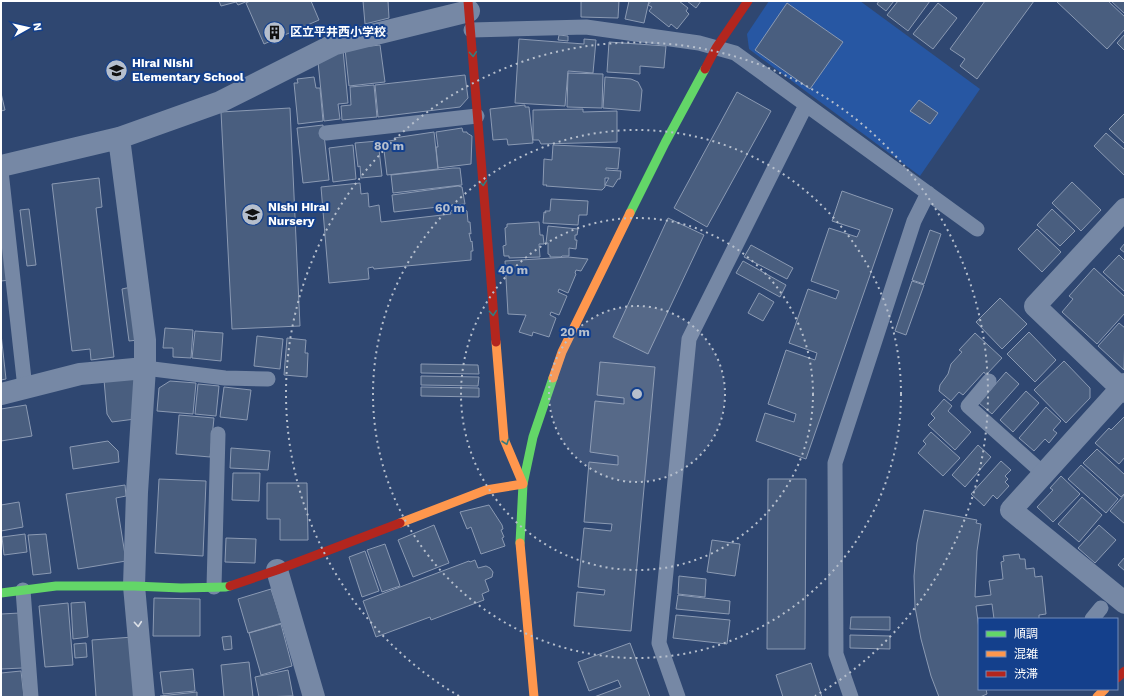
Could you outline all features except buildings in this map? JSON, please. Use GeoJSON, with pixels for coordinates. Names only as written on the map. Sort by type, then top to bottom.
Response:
{"type":"FeatureCollection","features":[{"type":"Feature","properties":{"kind":"street"},"geometry":{"type":"LineString","coordinates":[[534,697],[520,540],[523,484],[533,437],[562,352],[611,250],[665,143],[716,48],[748,1]]}},
{"type":"Feature","properties":{"kind":"street"},"geometry":{"type":"LineString","coordinates":[[1,166],[119,138],[220,102],[335,44],[469,14],[504,439],[523,484]]}},
{"type":"Feature","properties":{"kind":"street"},"geometry":{"type":"LineString","coordinates":[[119,138],[145,340],[145,368],[137,492],[134,586],[144,697]]}},
{"type":"Feature","properties":{"kind":"street"},"geometry":{"type":"LineString","coordinates":[[1125,209],[1035,306],[1124,388],[1011,510],[1125,603]]}},
{"type":"Feature","properties":{"kind":"street"},"geometry":{"type":"LineString","coordinates":[[1,394],[80,374],[145,368]]}},
{"type":"Feature","properties":{"kind":"street"},"geometry":{"type":"LineString","coordinates":[[1,593],[56,586],[134,586],[181,588],[226,587],[277,570],[486,490],[523,484]]}},
{"type":"Feature","properties":{"kind":"street"},"geometry":{"type":"LineString","coordinates":[[277,570],[314,697]]}},
{"type":"Feature","properties":{"kind":"lane"},"geometry":{"type":"LineString","coordinates":[[469,14],[586,27],[699,43],[735,53],[977,229]]}},
{"type":"Feature","properties":{"kind":"lane"},"geometry":{"type":"LineString","coordinates":[[678,697],[659,643],[690,339],[806,105]]}},
{"type":"Feature","properties":{"kind":"lane"},"geometry":{"type":"LineString","coordinates":[[326,133],[477,116]]}},
{"type":"Feature","properties":{"kind":"lane"},"geometry":{"type":"LineString","coordinates":[[1,171],[25,388]]}},
{"type":"Feature","properties":{"kind":"lane"},"geometry":{"type":"LineString","coordinates":[[851,697],[836,654],[835,463],[914,221],[928,193]]}},
{"type":"Feature","properties":{"kind":"lane"},"geometry":{"type":"LineString","coordinates":[[145,368],[225,378],[268,379]]}},
{"type":"Feature","properties":{"kind":"lane"},"geometry":{"type":"LineString","coordinates":[[989,381],[968,406],[1044,474]]}},
{"type":"Feature","properties":{"kind":"lane"},"geometry":{"type":"LineString","coordinates":[[214,587],[218,434]]}},
{"type":"Feature","properties":{"kind":"lane"},"geometry":{"type":"LineString","coordinates":[[23,590],[31,697]]}},
{"type":"Feature","properties":{"kind":"shaded area"},"geometry":{"type":"Polygon","coordinates":[[[769,1],[860,1],[980,89],[920,176],[749,49],[747,34],[769,1]]]}},
{"type":"Feature","properties":{"kind":"traffic: fast"},"geometry":{"type":"LineString","coordinates":[[630,213],[665,143],[705,69]]}},
{"type":"Feature","properties":{"kind":"traffic: fast"},"geometry":{"type":"LineString","coordinates":[[520,543],[523,484],[533,437],[553,378]]}},
{"type":"Feature","properties":{"kind":"traffic: fast"},"geometry":{"type":"LineString","coordinates":[[1,593],[56,586],[134,586],[181,588],[230,586]]}},
{"type":"Feature","properties":{"kind":"traffic: slow"},"geometry":{"type":"LineString","coordinates":[[553,378],[562,352],[630,213]]}},
{"type":"Feature","properties":{"kind":"traffic: slow"},"geometry":{"type":"LineString","coordinates":[[400,523],[486,490],[523,484],[504,439],[496,342]]}},
{"type":"Feature","properties":{"kind":"traffic: slow"},"geometry":{"type":"LineString","coordinates":[[520,543],[534,697]]}},
{"type":"Feature","properties":{"kind":"traffic: slow"},"geometry":{"type":"LineString","coordinates":[[1097,697],[1104,690]]}},
{"type":"Feature","properties":{"kind":"traffic: jam"},"geometry":{"type":"LineString","coordinates":[[468,1],[496,342]]}},
{"type":"Feature","properties":{"kind":"traffic: jam"},"geometry":{"type":"LineString","coordinates":[[705,69],[716,48],[748,1]]}},
{"type":"Feature","properties":{"kind":"traffic: jam"},"geometry":{"type":"LineString","coordinates":[[230,586],[277,570],[400,523]]}},
{"type":"Feature","properties":{"kind":"traffic: jam"},"geometry":{"type":"LineString","coordinates":[[1118,677],[1125,671]]}},
{"type":"Feature","properties":{"kind":"place","name":"区立平井西小学校"},"geometry":{"type":"Point","coordinates":[275,32]}},
{"type":"Feature","properties":{"kind":"place","name":"Hirai Nishi Elementary School"},"geometry":{"type":"Point","coordinates":[116,70]}},
{"type":"Feature","properties":{"kind":"place","name":"Nishi Hirai Nursery"},"geometry":{"type":"Point","coordinates":[253,214]}}]}
